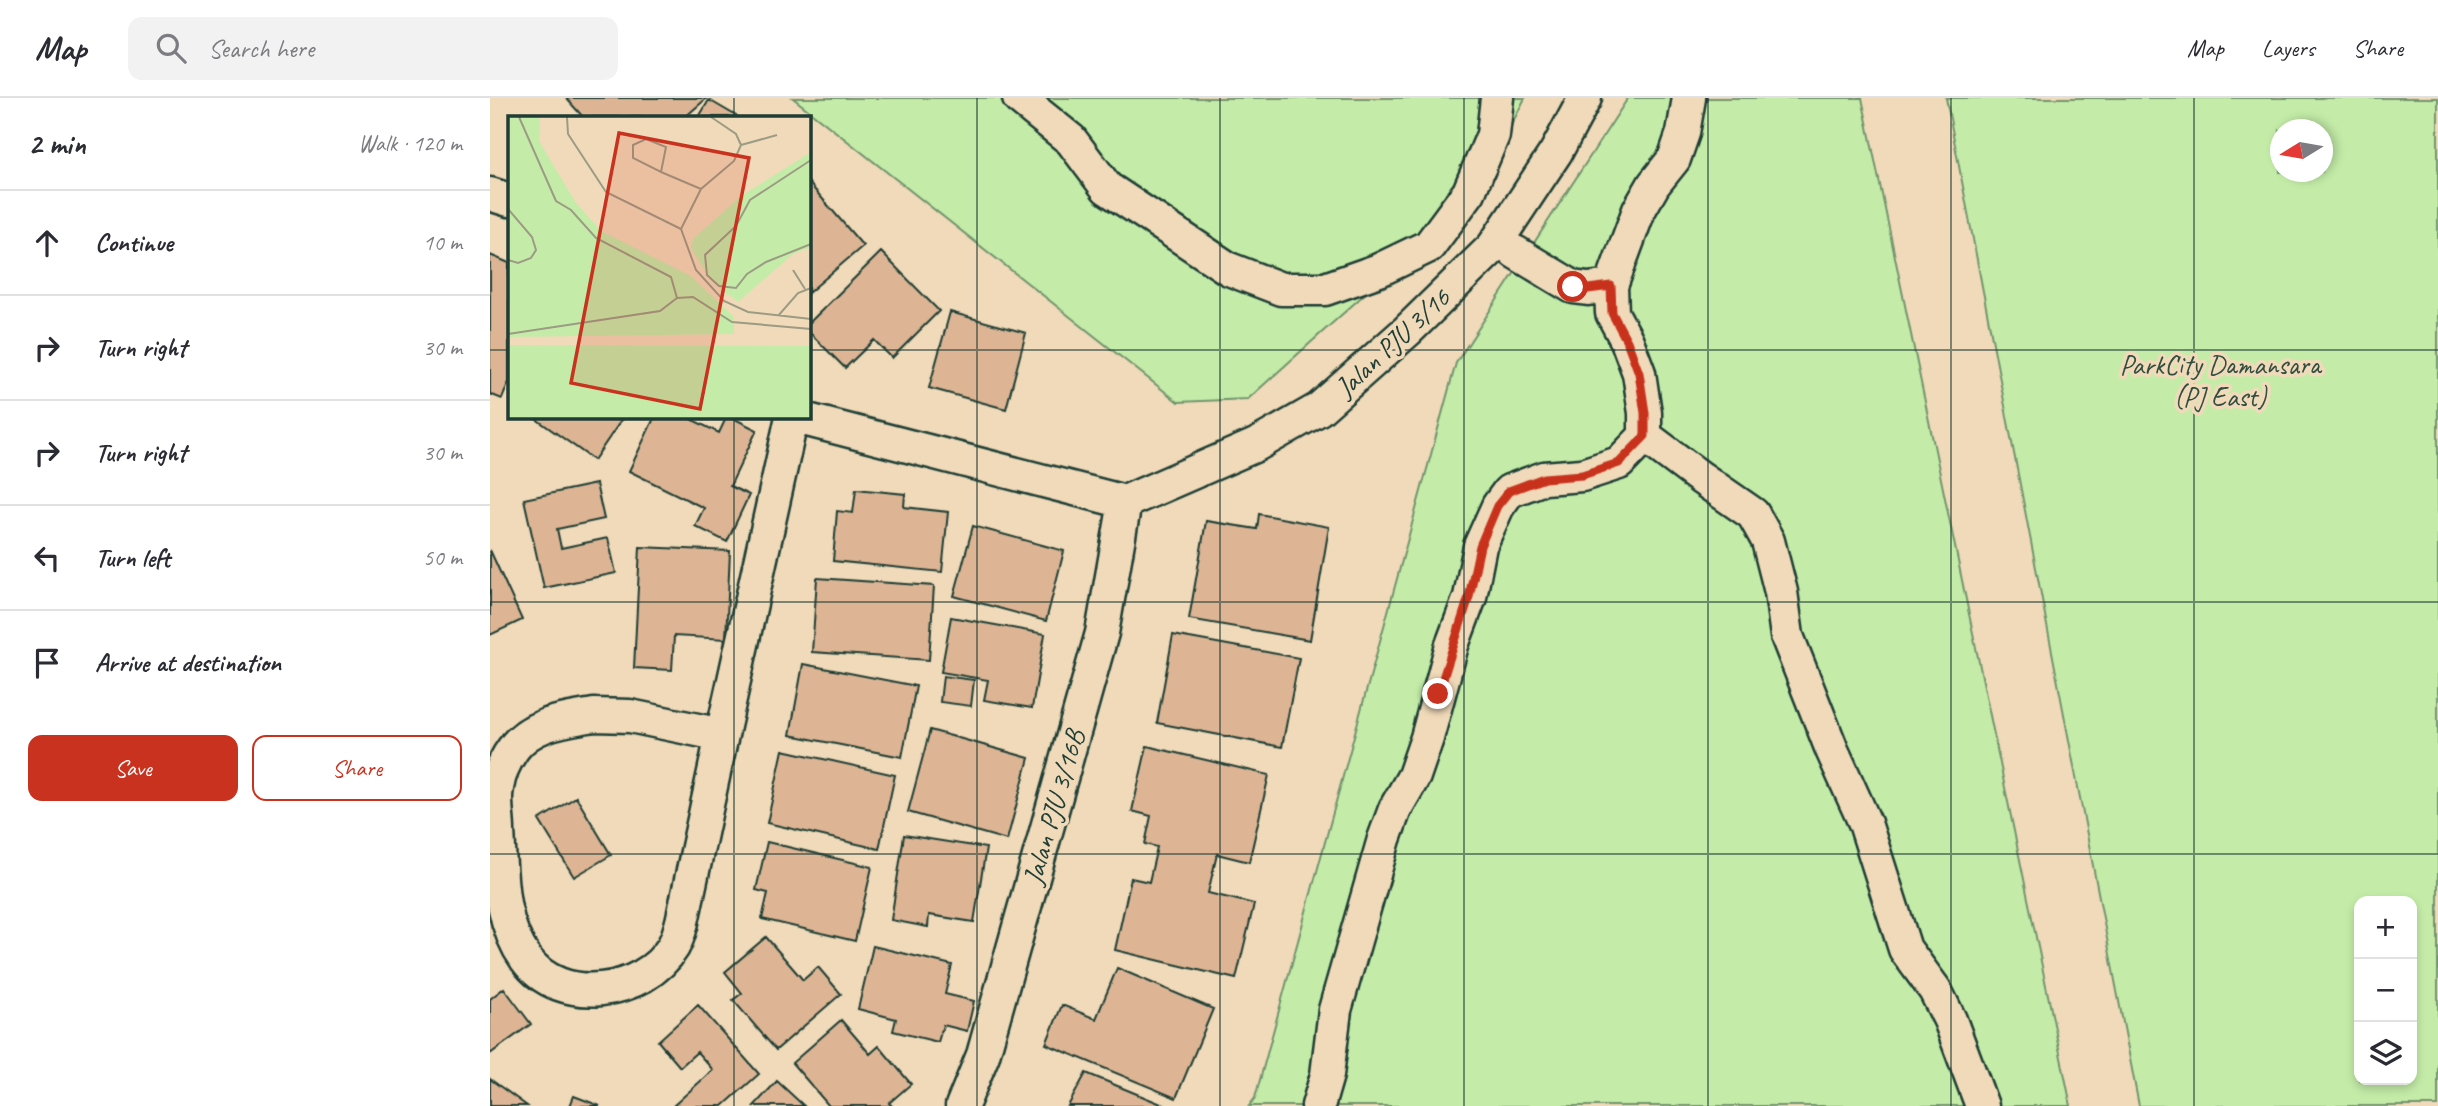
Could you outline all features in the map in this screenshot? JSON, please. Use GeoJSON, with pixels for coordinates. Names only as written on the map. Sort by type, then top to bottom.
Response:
{"type":"FeatureCollection","features":[{"type":"Feature","properties":{"kind":"street"},"geometry":{"type":"LineString","coordinates":[[1019,98],[1070,140],[1107,188],[1229,270],[1281,289],[1325,289],[1379,270],[1429,246],[1469,192],[1493,135],[1497,98]]}},
{"type":"Feature","properties":{"kind":"street","name":"Jalan PJU 3/16"},"geometry":{"type":"LineString","coordinates":[[1125,502],[1256,445],[1319,409],[1407,331],[1493,247],[1556,152],[1585,98]]}},
{"type":"Feature","properties":{"kind":"street"},"geometry":{"type":"LineString","coordinates":[[1318,1106],[1327,1075],[1335,1010],[1384,839],[1395,809],[1414,776],[1427,738],[1452,645],[1469,597],[1480,546],[1497,506],[1509,491],[1544,478],[1582,475],[1619,463],[1645,436],[1645,413],[1639,373],[1627,341],[1612,313],[1611,286],[1639,210],[1654,184],[1674,159],[1683,133],[1689,98]]}},
{"type":"Feature","properties":{"kind":"street"},"geometry":{"type":"LineString","coordinates":[[490,194],[508,200]]}},
{"type":"Feature","properties":{"kind":"street"},"geometry":{"type":"LineString","coordinates":[[1456,210],[1485,227]]}},
{"type":"Feature","properties":{"kind":"street"},"geometry":{"type":"LineString","coordinates":[[1515,252],[1573,287],[1588,289],[1611,286]]}},
{"type":"Feature","properties":{"kind":"street"},"geometry":{"type":"LineString","coordinates":[[722,735],[630,716],[594,715],[555,721],[532,732],[514,747],[496,790],[502,897],[510,930],[527,960],[542,976],[563,986],[604,990],[634,981],[657,965],[673,947],[682,922],[792,418]]}},
{"type":"Feature","properties":{"kind":"street"},"geometry":{"type":"LineString","coordinates":[[796,418],[1125,502]]}},
{"type":"Feature","properties":{"kind":"street"},"geometry":{"type":"LineString","coordinates":[[1645,436],[1753,514],[1768,541],[1781,592],[1787,636],[1832,750],[1865,822],[1905,949],[1935,990],[1950,1020],[1982,1106]]}},
{"type":"Feature","properties":{"kind":"street","name":"Jalan PJU 3/16B"},"geometry":{"type":"LineString","coordinates":[[962,1106],[983,1055],[1102,633],[1125,502]]}},
{"type":"Feature","properties":{"kind":"green space"},"geometry":{"type":"Polygon","coordinates":[[[793,98],[1525,98],[1477,193],[1248,399],[1178,402],[793,98]]]}},
{"type":"Feature","properties":{"kind":"green space"},"geometry":{"type":"Polygon","coordinates":[[[1628,98],[1862,98],[2071,1106],[1249,1106],[1255,1098],[1456,363],[1628,98]]]}},
{"type":"Feature","properties":{"kind":"green space","name":"ParkCity Damansara (PJ East)"},"geometry":{"type":"Polygon","coordinates":[[[1946,98],[2438,98],[2438,1106],[2139,1106],[1946,98]]]}},
{"type":"Feature","properties":{"kind":"building"},"geometry":{"type":"Polygon","coordinates":[[[566,98],[707,98],[686,116],[582,116],[566,98]]]}},
{"type":"Feature","properties":{"kind":"building"},"geometry":{"type":"Polygon","coordinates":[[[709,100],[736,116],[700,116],[709,100]]]}},
{"type":"Feature","properties":{"kind":"building"},"geometry":{"type":"Polygon","coordinates":[[[810,184],[863,246],[810,291],[810,184]]]}},
{"type":"Feature","properties":{"kind":"building"},"geometry":{"type":"Polygon","coordinates":[[[881,252],[939,311],[892,358],[874,340],[845,368],[810,333],[810,322],[881,252]]]}},
{"type":"Feature","properties":{"kind":"building"},"geometry":{"type":"Polygon","coordinates":[[[490,255],[508,263],[508,384],[502,399],[490,394],[490,255]]]}},
{"type":"Feature","properties":{"kind":"building"},"geometry":{"type":"Polygon","coordinates":[[[950,312],[1026,333],[1006,409],[929,388],[950,312]]]}},
{"type":"Feature","properties":{"kind":"building"},"geometry":{"type":"Polygon","coordinates":[[[535,418],[623,418],[594,460],[535,418]]]}},
{"type":"Feature","properties":{"kind":"building"},"geometry":{"type":"Polygon","coordinates":[[[654,418],[689,418],[719,433],[726,418],[733,418],[757,430],[730,486],[749,495],[727,542],[695,526],[704,508],[629,471],[654,418]]]}},
{"type":"Feature","properties":{"kind":"building"},"geometry":{"type":"Polygon","coordinates":[[[596,484],[604,519],[557,529],[561,548],[608,538],[616,573],[544,588],[524,499],[596,484]]]}},
{"type":"Feature","properties":{"kind":"building"},"geometry":{"type":"Polygon","coordinates":[[[856,489],[905,494],[904,507],[948,512],[942,572],[833,561],[837,511],[853,513],[856,489]]]}},
{"type":"Feature","properties":{"kind":"building"},"geometry":{"type":"Polygon","coordinates":[[[1259,514],[1329,527],[1310,640],[1189,619],[1206,521],[1257,529],[1259,514]]]}},
{"type":"Feature","properties":{"kind":"building"},"geometry":{"type":"Polygon","coordinates":[[[973,526],[1064,551],[1046,621],[954,596],[973,526]]]}},
{"type":"Feature","properties":{"kind":"building"},"geometry":{"type":"Polygon","coordinates":[[[640,547],[730,551],[726,639],[674,636],[672,670],[634,668],[640,547]]]}},
{"type":"Feature","properties":{"kind":"building"},"geometry":{"type":"Polygon","coordinates":[[[490,550],[522,620],[490,635],[490,550]]]}},
{"type":"Feature","properties":{"kind":"building"},"geometry":{"type":"Polygon","coordinates":[[[817,578],[934,586],[929,660],[812,652],[817,578]]]}},
{"type":"Feature","properties":{"kind":"building"},"geometry":{"type":"Polygon","coordinates":[[[951,617],[1045,634],[1032,708],[984,700],[988,680],[941,672],[951,617]]]}},
{"type":"Feature","properties":{"kind":"building"},"geometry":{"type":"Polygon","coordinates":[[[1173,635],[1299,658],[1282,747],[1157,723],[1173,635]]]}},
{"type":"Feature","properties":{"kind":"building"},"geometry":{"type":"Polygon","coordinates":[[[803,664],[916,686],[902,757],[790,735],[803,664]]]}},
{"type":"Feature","properties":{"kind":"building"},"geometry":{"type":"Polygon","coordinates":[[[943,676],[974,680],[971,706],[940,702],[943,676]]]}},
{"type":"Feature","properties":{"kind":"building"},"geometry":{"type":"Polygon","coordinates":[[[930,730],[1029,758],[1007,840],[908,812],[930,730]]]}},
{"type":"Feature","properties":{"kind":"building"},"geometry":{"type":"Polygon","coordinates":[[[1147,746],[1269,775],[1249,862],[1217,854],[1208,893],[1254,904],[1236,979],[1115,950],[1131,878],[1149,882],[1157,847],[1145,844],[1151,816],[1132,811],[1147,746]]]}},
{"type":"Feature","properties":{"kind":"building"},"geometry":{"type":"Polygon","coordinates":[[[783,750],[895,775],[879,849],[767,823],[783,750]]]}},
{"type":"Feature","properties":{"kind":"building"},"geometry":{"type":"Polygon","coordinates":[[[576,797],[611,855],[574,877],[539,820],[576,797]]]}},
{"type":"Feature","properties":{"kind":"building"},"geometry":{"type":"Polygon","coordinates":[[[904,835],[986,848],[974,922],[929,915],[928,927],[891,920],[904,835]]]}},
{"type":"Feature","properties":{"kind":"building"},"geometry":{"type":"Polygon","coordinates":[[[767,842],[872,867],[855,941],[762,919],[768,893],[756,890],[767,842]]]}},
{"type":"Feature","properties":{"kind":"building"},"geometry":{"type":"Polygon","coordinates":[[[766,937],[803,980],[818,967],[841,994],[776,1050],[733,1000],[742,993],[725,972],[766,937]]]}},
{"type":"Feature","properties":{"kind":"building"},"geometry":{"type":"Polygon","coordinates":[[[873,946],[952,965],[945,994],[974,1001],[967,1031],[943,1025],[938,1042],[893,1031],[896,1019],[858,1009],[873,946]]]}},
{"type":"Feature","properties":{"kind":"building"},"geometry":{"type":"Polygon","coordinates":[[[1117,968],[1213,1009],[1176,1098],[1046,1044],[1062,1005],[1096,1019],[1117,968]]]}},
{"type":"Feature","properties":{"kind":"building"},"geometry":{"type":"Polygon","coordinates":[[[504,988],[531,1024],[490,1054],[490,999],[504,988]]]}},
{"type":"Feature","properties":{"kind":"building"},"geometry":{"type":"Polygon","coordinates":[[[698,1005],[759,1074],[723,1106],[673,1106],[713,1070],[697,1052],[680,1067],[658,1041],[698,1005]]]}},
{"type":"Feature","properties":{"kind":"building"},"geometry":{"type":"Polygon","coordinates":[[[841,1020],[870,1054],[879,1046],[911,1084],[889,1103],[892,1106],[829,1106],[792,1063],[841,1020]]]}},
{"type":"Feature","properties":{"kind":"building"},"geometry":{"type":"Polygon","coordinates":[[[1086,1073],[1166,1106],[1068,1106],[1086,1073]]]}},
{"type":"Feature","properties":{"kind":"building"},"geometry":{"type":"Polygon","coordinates":[[[490,1079],[527,1106],[490,1106],[490,1079]]]}},
{"type":"Feature","properties":{"kind":"building"},"geometry":{"type":"Polygon","coordinates":[[[777,1081],[804,1106],[754,1106],[777,1081]]]}},
{"type":"Feature","properties":{"kind":"building"},"geometry":{"type":"Polygon","coordinates":[[[574,1096],[600,1106],[570,1106],[574,1096]]]}},
{"type":"Feature","properties":{"kind":"route"},"geometry":{"type":"LineString","coordinates":[[1438,694],[1469,597],[1480,546],[1497,506],[1509,491],[1544,478],[1582,475],[1619,463],[1645,436],[1645,413],[1639,373],[1627,341],[1612,313],[1611,286],[1588,289],[1573,287]]}}]}
